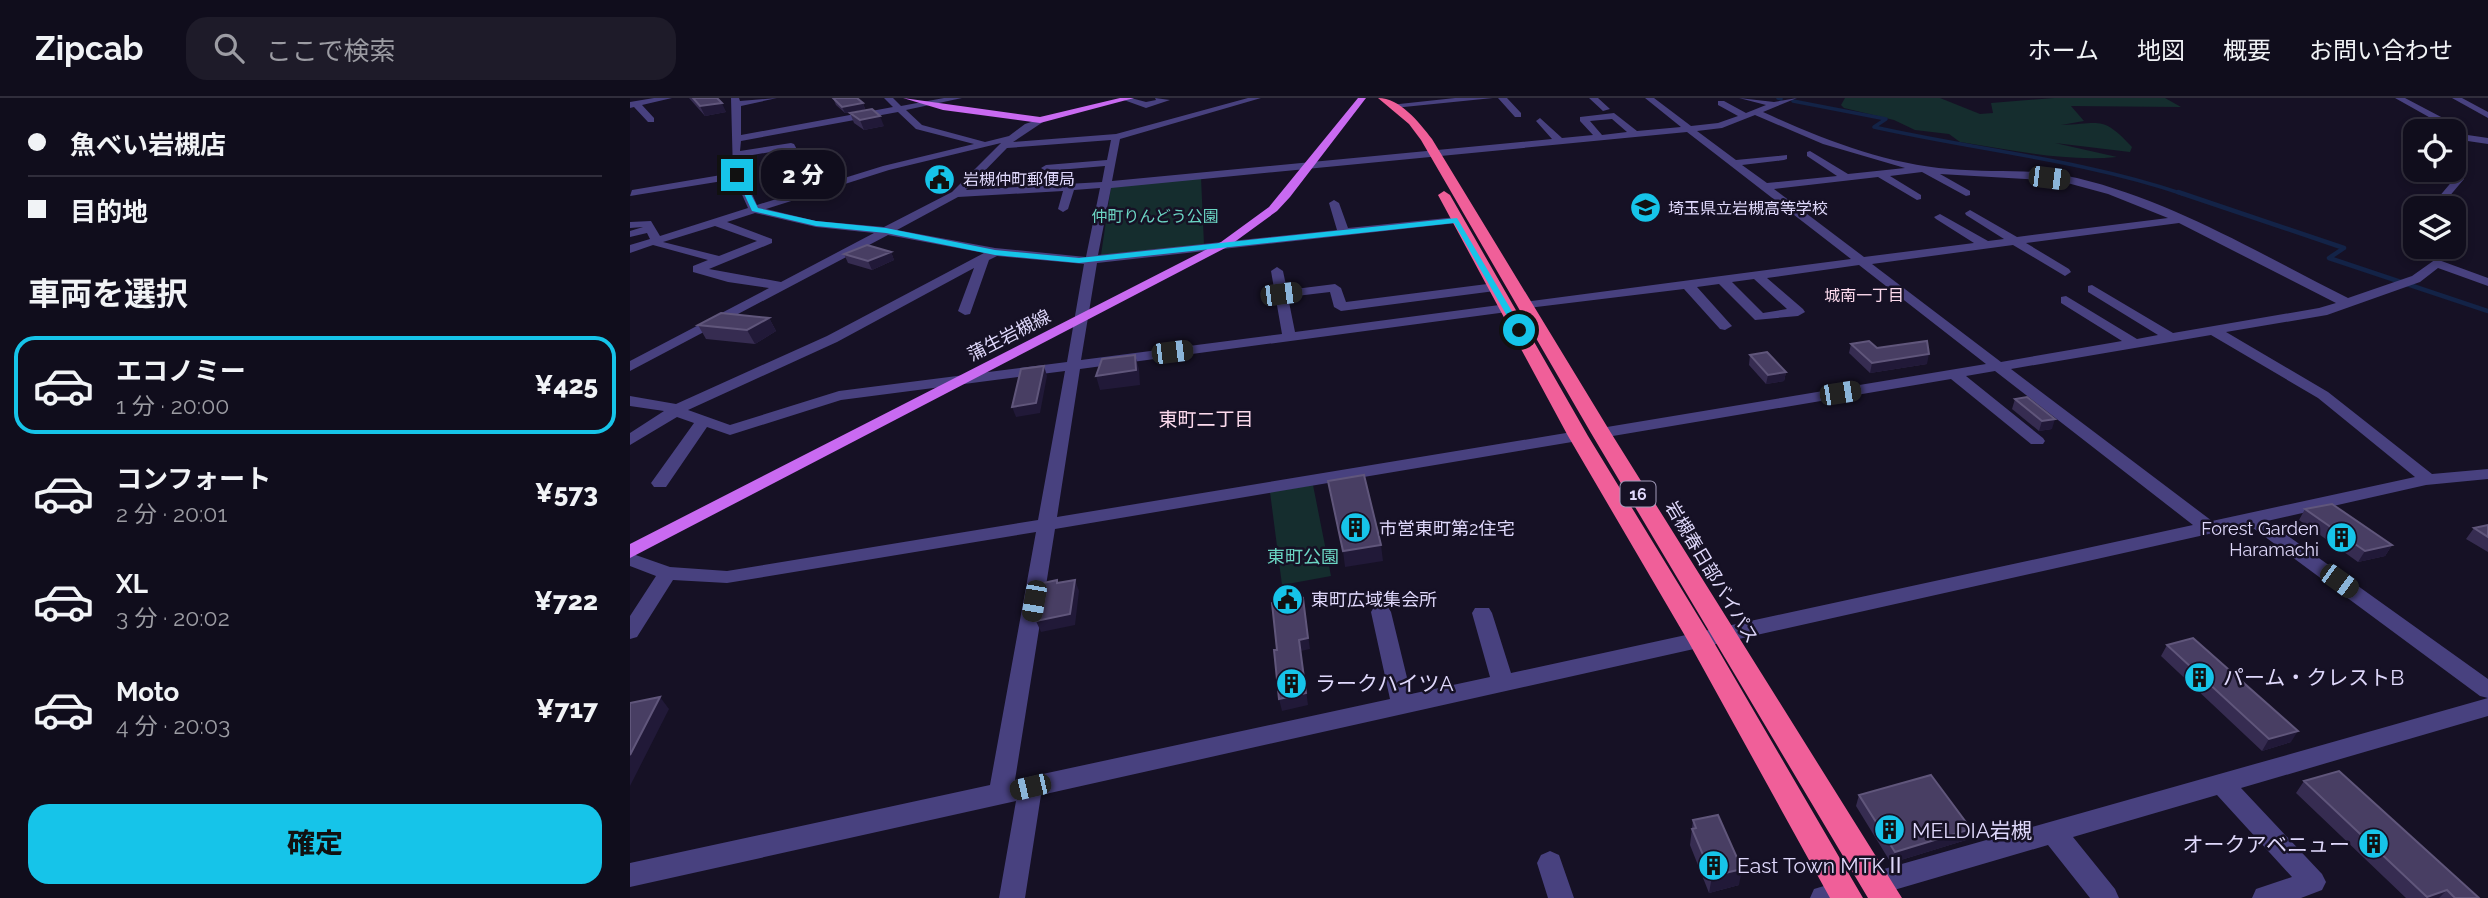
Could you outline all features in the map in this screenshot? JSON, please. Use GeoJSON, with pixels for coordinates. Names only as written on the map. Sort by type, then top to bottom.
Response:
{"type":"FeatureCollection","features":[{"type":"Feature","properties":{"kind":"highway","name":"岩槻春日部バイパス"},"geometry":{"type":"LineString","coordinates":[[1368,98],[1398,122],[1429,154],[1457,220],[1495,288],[1516,307],[1601,433],[1881,891]]}},
{"type":"Feature","properties":{"kind":"highway","name":"岩槻春日部バイパス"},"geometry":{"type":"LineString","coordinates":[[1389,102],[1413,122],[1516,307],[1578,436],[1700,640],[1838,896]]}},
{"type":"Feature","properties":{"kind":"main road"},"geometry":{"type":"LineString","coordinates":[[907,98],[926,104],[1040,120],[1127,99]]}},
{"type":"Feature","properties":{"kind":"main road","name":"蒲生岩槻線"},"geometry":{"type":"LineString","coordinates":[[630,552],[1225,244],[1273,209],[1362,98]]}},
{"type":"Feature","properties":{"kind":"street"},"geometry":{"type":"LineString","coordinates":[[633,104],[668,98]]}},
{"type":"Feature","properties":{"kind":"street"},"geometry":{"type":"LineString","coordinates":[[773,98],[736,101],[739,116],[736,139],[737,175],[755,210],[816,224],[886,231],[989,256],[1079,261],[1457,220]]}},
{"type":"Feature","properties":{"kind":"street"},"geometry":{"type":"LineString","coordinates":[[888,98],[919,127],[985,144]]}},
{"type":"Feature","properties":{"kind":"street"},"geometry":{"type":"LineString","coordinates":[[736,139],[954,98]]}},
{"type":"Feature","properties":{"kind":"street"},"geometry":{"type":"LineString","coordinates":[[1127,99],[1146,105],[1166,100],[1159,98]]}},
{"type":"Feature","properties":{"kind":"street"},"geometry":{"type":"LineString","coordinates":[[630,249],[886,168],[985,144],[1120,136],[1257,98]]}},
{"type":"Feature","properties":{"kind":"street"},"geometry":{"type":"LineString","coordinates":[[1389,102],[1420,98]]}},
{"type":"Feature","properties":{"kind":"street"},"geometry":{"type":"LineString","coordinates":[[1389,102],[1489,98]]}},
{"type":"Feature","properties":{"kind":"street"},"geometry":{"type":"LineString","coordinates":[[1502,98],[1518,115]]}},
{"type":"Feature","properties":{"kind":"street"},"geometry":{"type":"LineString","coordinates":[[1593,98],[1606,109]]}},
{"type":"Feature","properties":{"kind":"street"},"geometry":{"type":"LineString","coordinates":[[1649,98],[2210,529]]}},
{"type":"Feature","properties":{"kind":"street"},"geometry":{"type":"LineString","coordinates":[[1743,98],[1776,105]]}},
{"type":"Feature","properties":{"kind":"street"},"geometry":{"type":"LineString","coordinates":[[956,194],[1106,185],[1719,126],[1793,98]]}},
{"type":"Feature","properties":{"kind":"street"},"geometry":{"type":"LineString","coordinates":[[2399,98],[2438,119]]}},
{"type":"Feature","properties":{"kind":"street"},"geometry":{"type":"LineString","coordinates":[[2456,98],[2488,115]]}},
{"type":"Feature","properties":{"kind":"street"},"geometry":{"type":"LineString","coordinates":[[1721,103],[1747,117]]}},
{"type":"Feature","properties":{"kind":"street"},"geometry":{"type":"LineString","coordinates":[[633,104],[651,120]]}},
{"type":"Feature","properties":{"kind":"street"},"geometry":{"type":"LineString","coordinates":[[1757,113],[1785,128],[1924,169],[1966,193]]}},
{"type":"Feature","properties":{"kind":"street"},"geometry":{"type":"LineString","coordinates":[[1171,114],[1184,118]]}},
{"type":"Feature","properties":{"kind":"street"},"geometry":{"type":"LineString","coordinates":[[1601,138],[1583,119],[1614,116],[1636,134]]}},
{"type":"Feature","properties":{"kind":"street"},"geometry":{"type":"LineString","coordinates":[[630,367],[956,194],[1008,141],[1027,126],[1040,120]]}},
{"type":"Feature","properties":{"kind":"street"},"geometry":{"type":"LineString","coordinates":[[1540,121],[1559,141]]}},
{"type":"Feature","properties":{"kind":"street"},"geometry":{"type":"LineString","coordinates":[[2485,141],[2480,133],[2488,121]]}},
{"type":"Feature","properties":{"kind":"street"},"geometry":{"type":"LineString","coordinates":[[1096,128],[1120,136]]}},
{"type":"Feature","properties":{"kind":"street"},"geometry":{"type":"LineString","coordinates":[[1769,129],[1785,128]]}},
{"type":"Feature","properties":{"kind":"street"},"geometry":{"type":"LineString","coordinates":[[1001,793],[1080,320],[1106,185],[1120,136]]}},
{"type":"Feature","properties":{"kind":"street"},"geometry":{"type":"LineString","coordinates":[[1797,141],[1817,138]]}},
{"type":"Feature","properties":{"kind":"street"},"geometry":{"type":"LineString","coordinates":[[2466,138],[2485,141]]}},
{"type":"Feature","properties":{"kind":"street"},"geometry":{"type":"LineString","coordinates":[[736,155],[791,146],[795,155]]}},
{"type":"Feature","properties":{"kind":"street"},"geometry":{"type":"LineString","coordinates":[[1827,152],[1864,176]]}},
{"type":"Feature","properties":{"kind":"street"},"geometry":{"type":"LineString","coordinates":[[1810,154],[1847,178]]}},
{"type":"Feature","properties":{"kind":"street"},"geometry":{"type":"LineString","coordinates":[[1229,157],[1231,173]]}},
{"type":"Feature","properties":{"kind":"street"},"geometry":{"type":"LineString","coordinates":[[1733,163],[1784,157]]}},
{"type":"Feature","properties":{"kind":"street"},"geometry":{"type":"LineString","coordinates":[[1045,168],[1112,162]]}},
{"type":"Feature","properties":{"kind":"street"},"geometry":{"type":"LineString","coordinates":[[1763,187],[1924,169],[2073,180],[2142,201],[2345,302]]}},
{"type":"Feature","properties":{"kind":"street"},"geometry":{"type":"LineString","coordinates":[[1880,174],[1917,197]]}},
{"type":"Feature","properties":{"kind":"street"},"geometry":{"type":"LineString","coordinates":[[632,193],[737,175]]}},
{"type":"Feature","properties":{"kind":"street"},"geometry":{"type":"LineString","coordinates":[[2445,196],[2456,182]]}},
{"type":"Feature","properties":{"kind":"street"},"geometry":{"type":"LineString","coordinates":[[1063,209],[1069,188]]}},
{"type":"Feature","properties":{"kind":"street"},"geometry":{"type":"LineString","coordinates":[[1334,203],[1343,232]]}},
{"type":"Feature","properties":{"kind":"street"},"geometry":{"type":"LineString","coordinates":[[1970,213],[2065,272]]}},
{"type":"Feature","properties":{"kind":"street"},"geometry":{"type":"LineString","coordinates":[[1940,217],[1986,245]]}},
{"type":"Feature","properties":{"kind":"street"},"geometry":{"type":"LineString","coordinates":[[630,401],[677,410],[730,430],[823,399],[2182,219]]}},
{"type":"Feature","properties":{"kind":"street"},"geometry":{"type":"LineString","coordinates":[[716,222],[768,241],[697,268],[728,278],[782,286]]}},
{"type":"Feature","properties":{"kind":"street"},"geometry":{"type":"LineString","coordinates":[[630,225],[648,223],[659,245],[717,259]]}},
{"type":"Feature","properties":{"kind":"street"},"geometry":{"type":"LineString","coordinates":[[630,234],[650,229]]}},
{"type":"Feature","properties":{"kind":"street"},"geometry":{"type":"LineString","coordinates":[[965,311],[989,256]]}},
{"type":"Feature","properties":{"kind":"street"},"geometry":{"type":"LineString","coordinates":[[630,440],[677,410],[832,339],[989,256]]}},
{"type":"Feature","properties":{"kind":"street"},"geometry":{"type":"LineString","coordinates":[[1601,433],[2322,312],[2345,302],[2380,294],[2416,279],[2435,258],[2488,282]]}},
{"type":"Feature","properties":{"kind":"street"},"geometry":{"type":"LineString","coordinates":[[1277,271],[1289,337]]}},
{"type":"Feature","properties":{"kind":"street"},"geometry":{"type":"LineString","coordinates":[[1722,280],[1760,317],[1798,312],[1757,275]]}},
{"type":"Feature","properties":{"kind":"street"},"geometry":{"type":"LineString","coordinates":[[1687,284],[1725,326]]}},
{"type":"Feature","properties":{"kind":"street"},"geometry":{"type":"LineString","coordinates":[[1281,294],[1335,288],[1341,307],[1495,288]]}},
{"type":"Feature","properties":{"kind":"street"},"geometry":{"type":"LineString","coordinates":[[2092,289],[2172,338]]}},
{"type":"Feature","properties":{"kind":"street"},"geometry":{"type":"LineString","coordinates":[[2066,300],[2136,344]]}},
{"type":"Feature","properties":{"kind":"street"},"geometry":{"type":"LineString","coordinates":[[2214,331],[2323,396],[2430,480]]}},
{"type":"Feature","properties":{"kind":"street"},"geometry":{"type":"LineString","coordinates":[[1954,374],[2037,441]]}},
{"type":"Feature","properties":{"kind":"street"},"geometry":{"type":"LineString","coordinates":[[660,483],[704,420]]}},
{"type":"Feature","properties":{"kind":"street"},"geometry":{"type":"LineString","coordinates":[[630,559],[668,573],[726,577],[1578,436]]}},
{"type":"Feature","properties":{"kind":"street"},"geometry":{"type":"LineString","coordinates":[[630,875],[2430,480],[2488,474]]}},
{"type":"Feature","properties":{"kind":"street"},"geometry":{"type":"LineString","coordinates":[[2253,519],[2488,690]]}},
{"type":"Feature","properties":{"kind":"street"},"geometry":{"type":"LineString","coordinates":[[630,632],[668,573]]}},
{"type":"Feature","properties":{"kind":"street"},"geometry":{"type":"LineString","coordinates":[[1381,612],[1402,705]]}},
{"type":"Feature","properties":{"kind":"street"},"geometry":{"type":"LineString","coordinates":[[1482,613],[1503,683]]}},
{"type":"Feature","properties":{"kind":"street"},"geometry":{"type":"LineString","coordinates":[[1881,891],[2053,832],[2488,708]]}},
{"type":"Feature","properties":{"kind":"street"},"geometry":{"type":"LineString","coordinates":[[2222,784],[2313,882],[2264,898]]}},
{"type":"Feature","properties":{"kind":"street"},"geometry":{"type":"LineString","coordinates":[[1012,898],[1030,787]]}},
{"type":"Feature","properties":{"kind":"street"},"geometry":{"type":"LineString","coordinates":[[2053,832],[2106,898]]}},
{"type":"Feature","properties":{"kind":"street"},"geometry":{"type":"LineString","coordinates":[[1550,863],[1561,898]]}},
{"type":"Feature","properties":{"kind":"green space"},"geometry":{"type":"Polygon","coordinates":[[[1845,98],[1940,98],[1980,114],[1993,113],[1991,103],[2054,98],[2165,98],[2181,107],[2071,106],[2084,121],[2061,125],[2093,123],[2107,126],[2132,147],[2130,152],[2055,143],[2117,157],[2078,158],[1960,142],[1949,134],[1915,130],[1894,120],[1844,108],[1841,105],[1845,98]]]}},
{"type":"Feature","properties":{"kind":"green space","name":"仲町りんどう公園"},"geometry":{"type":"Polygon","coordinates":[[[1201,177],[1204,245],[1101,255],[1111,187],[1201,177]]]}},
{"type":"Feature","properties":{"kind":"green space","name":"東町公園"},"geometry":{"type":"Polygon","coordinates":[[[1313,485],[1331,576],[1282,585],[1270,492],[1313,485]]]}},
{"type":"Feature","properties":{"kind":"building"},"geometry":{"type":"Polygon","coordinates":[[[693,98],[717,98],[722,103],[700,106],[693,98]]]}},
{"type":"Feature","properties":{"kind":"building"},"geometry":{"type":"Polygon","coordinates":[[[833,98],[857,98],[863,103],[842,107],[833,98]]]}},
{"type":"Feature","properties":{"kind":"building"},"geometry":{"type":"Polygon","coordinates":[[[872,109],[880,116],[860,120],[850,113],[872,109]]]}},
{"type":"Feature","properties":{"kind":"building"},"geometry":{"type":"Polygon","coordinates":[[[867,245],[891,252],[868,261],[844,254],[867,245]]]}},
{"type":"Feature","properties":{"kind":"building"},"geometry":{"type":"Polygon","coordinates":[[[721,313],[769,318],[747,330],[698,325],[721,313]]]}},
{"type":"Feature","properties":{"kind":"building"},"geometry":{"type":"Polygon","coordinates":[[[1869,341],[1877,348],[1927,341],[1929,354],[1872,363],[1851,344],[1869,341]]]}},
{"type":"Feature","properties":{"kind":"building"},"geometry":{"type":"Polygon","coordinates":[[[1767,352],[1786,372],[1768,375],[1750,355],[1767,352]]]}},
{"type":"Feature","properties":{"kind":"building"},"geometry":{"type":"Polygon","coordinates":[[[1135,355],[1136,370],[1096,376],[1102,359],[1135,355]]]}},
{"type":"Feature","properties":{"kind":"building"},"geometry":{"type":"Polygon","coordinates":[[[1044,366],[1036,403],[1012,407],[1021,369],[1044,366]]]}},
{"type":"Feature","properties":{"kind":"building"},"geometry":{"type":"Polygon","coordinates":[[[2027,397],[2055,419],[2042,421],[2015,399],[2027,397]]]}},
{"type":"Feature","properties":{"kind":"building","name":"市営東町第2住宅"},"geometry":{"type":"Polygon","coordinates":[[[1364,475],[1381,545],[1343,551],[1328,481],[1364,475]]]}},
{"type":"Feature","properties":{"kind":"building"},"geometry":{"type":"Polygon","coordinates":[[[2332,504],[2392,545],[2365,551],[2305,509],[2332,504]]]}},
{"type":"Feature","properties":{"kind":"building"},"geometry":{"type":"Polygon","coordinates":[[[2488,525],[2488,537],[2474,528],[2488,525]]]}},
{"type":"Feature","properties":{"kind":"building"},"geometry":{"type":"Polygon","coordinates":[[[1057,580],[1057,583],[1075,580],[1070,614],[1036,621],[1043,583],[1057,580]]]}},
{"type":"Feature","properties":{"kind":"building"},"geometry":{"type":"Polygon","coordinates":[[[1303,598],[1308,638],[1299,640],[1306,693],[1279,699],[1272,603],[1303,598]]]}},
{"type":"Feature","properties":{"kind":"building"},"geometry":{"type":"Polygon","coordinates":[[[2193,638],[2298,731],[2269,739],[2167,645],[2193,638]]]}},
{"type":"Feature","properties":{"kind":"building"},"geometry":{"type":"Polygon","coordinates":[[[660,697],[630,755],[630,703],[660,697]]]}},
{"type":"Feature","properties":{"kind":"building"},"geometry":{"type":"Polygon","coordinates":[[[2339,771],[2479,898],[2455,898],[2447,890],[2427,897],[2304,781],[2339,771]]]}},
{"type":"Feature","properties":{"kind":"building"},"geometry":{"type":"Polygon","coordinates":[[[1931,775],[1971,829],[1895,852],[1859,795],[1931,775]]]}},
{"type":"Feature","properties":{"kind":"building"},"geometry":{"type":"Polygon","coordinates":[[[1718,815],[1742,869],[1712,876],[1692,829],[1696,828],[1693,820],[1718,815]]]}},
{"type":"Feature","properties":{"kind":"waterway"},"geometry":{"type":"LineString","coordinates":[[1793,101],[1886,119],[1874,127],[2107,172],[2183,194]]}},
{"type":"Feature","properties":{"kind":"waterway"},"geometry":{"type":"LineString","coordinates":[[2178,192],[2344,248],[2329,258],[2488,311]]}},
{"type":"Feature","properties":{"kind":"place","name":"岩槻仲町郵便局"},"geometry":{"type":"Point","coordinates":[940,179]}},
{"type":"Feature","properties":{"kind":"place","name":"埼玉県立岩槻高等学校"},"geometry":{"type":"Point","coordinates":[1645,208]}},
{"type":"Feature","properties":{"kind":"place","name":"市営東町第2住宅"},"geometry":{"type":"Point","coordinates":[1356,528]}},
{"type":"Feature","properties":{"kind":"place","name":"Forest Garden Haramachi"},"geometry":{"type":"Point","coordinates":[2342,538]}},
{"type":"Feature","properties":{"kind":"place","name":"東町広域集会所"},"geometry":{"type":"Point","coordinates":[1288,599]}},
{"type":"Feature","properties":{"kind":"place","name":"パーム・クレストB"},"geometry":{"type":"Point","coordinates":[2200,677]}},
{"type":"Feature","properties":{"kind":"place","name":"ラークハイツA"},"geometry":{"type":"Point","coordinates":[1292,683]}},
{"type":"Feature","properties":{"kind":"place","name":"MELDIA岩槻"},"geometry":{"type":"Point","coordinates":[1889,830]}},
{"type":"Feature","properties":{"kind":"place","name":"オークアベニュー"},"geometry":{"type":"Point","coordinates":[2373,844]}},
{"type":"Feature","properties":{"kind":"place","name":"East Town MTKⅡ"},"geometry":{"type":"Point","coordinates":[1714,865]}},
{"type":"Feature","properties":{"kind":"district","name":"城南一丁目"},"geometry":{"type":"Point","coordinates":[1864,295]}},
{"type":"Feature","properties":{"kind":"district","name":"東町二丁目"},"geometry":{"type":"Point","coordinates":[1206,419]}},
{"type":"Feature","properties":{"kind":"route"},"geometry":{"type":"LineString","coordinates":[[737,175],[755,210],[816,224],[886,231],[995,253],[1079,261],[1457,220],[1519,330]]}}]}
